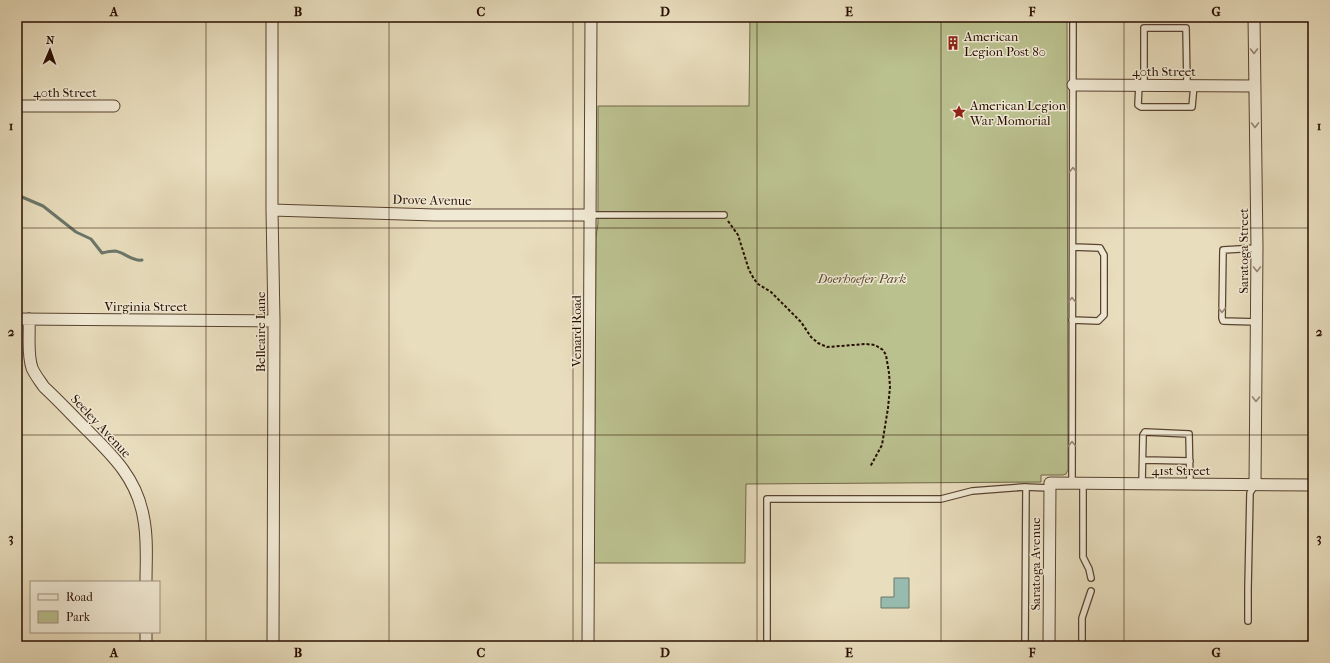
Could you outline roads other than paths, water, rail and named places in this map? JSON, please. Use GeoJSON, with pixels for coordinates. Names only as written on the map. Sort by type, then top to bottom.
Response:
{"type":"FeatureCollection","features":[{"type":"Feature","properties":{"kind":"street","name":"Belleaire Lane"},"geometry":{"type":"LineString","coordinates":[[272,17],[272,210],[274,321],[273,646]]}},
{"type":"Feature","properties":{"kind":"street","name":"Venard Road"},"geometry":{"type":"LineString","coordinates":[[588,646],[591,17]]}},
{"type":"Feature","properties":{"kind":"street","name":"Saratoga Street"},"geometry":{"type":"LineString","coordinates":[[1254,17],[1257,248],[1255,484]]}},
{"type":"Feature","properties":{"kind":"street","name":"40th Street"},"geometry":{"type":"LineString","coordinates":[[1073,85],[1254,86]]}},
{"type":"Feature","properties":{"kind":"street","name":"40th Street"},"geometry":{"type":"LineString","coordinates":[[17,106],[114,106]]}},
{"type":"Feature","properties":{"kind":"street","name":"Drove Avenue"},"geometry":{"type":"LineString","coordinates":[[272,210],[434,215],[591,215]]}},
{"type":"Feature","properties":{"kind":"street","name":"Virginia Street"},"geometry":{"type":"LineString","coordinates":[[17,319],[274,321]]}},
{"type":"Feature","properties":{"kind":"street","name":"Seeley Avenue"},"geometry":{"type":"LineString","coordinates":[[29,319],[30,352],[32,367],[36,376],[44,387],[115,458],[132,484],[139,500],[146,533],[146,581]]}},
{"type":"Feature","properties":{"kind":"street","name":"41st Street"},"geometry":{"type":"LineString","coordinates":[[1050,485],[1072,483],[1313,485]]}},
{"type":"Feature","properties":{"kind":"street","name":"Saratoga Avenue"},"geometry":{"type":"LineString","coordinates":[[1049,646],[1050,485]]}},
{"type":"Feature","properties":{"kind":"street"},"geometry":{"type":"LineString","coordinates":[[146,633],[146,646]]}},
{"type":"Feature","properties":{"kind":"lane"},"geometry":{"type":"LineString","coordinates":[[1072,483],[1073,17]]}},
{"type":"Feature","properties":{"kind":"lane"},"geometry":{"type":"LineString","coordinates":[[1144,28],[1186,28],[1192,107],[1141,108],[1138,105],[1142,85],[1144,28]]}},
{"type":"Feature","properties":{"kind":"lane"},"geometry":{"type":"LineString","coordinates":[[591,215],[724,215]]}},
{"type":"Feature","properties":{"kind":"lane"},"geometry":{"type":"LineString","coordinates":[[1072,246],[1100,248],[1104,256],[1104,315],[1098,321],[1072,320]]}},
{"type":"Feature","properties":{"kind":"lane"},"geometry":{"type":"LineString","coordinates":[[1257,248],[1223,250],[1222,318],[1223,321],[1257,322]]}},
{"type":"Feature","properties":{"kind":"lane"},"geometry":{"type":"LineString","coordinates":[[1142,484],[1143,435],[1145,432],[1188,433],[1190,435],[1190,484]]}},
{"type":"Feature","properties":{"kind":"lane"},"geometry":{"type":"LineString","coordinates":[[1143,460],[1190,461]]}},
{"type":"Feature","properties":{"kind":"lane"},"geometry":{"type":"LineString","coordinates":[[1083,483],[1083,557],[1089,569],[1091,578]]}},
{"type":"Feature","properties":{"kind":"lane"},"geometry":{"type":"LineString","coordinates":[[1248,620],[1250,493],[1255,484]]}},
{"type":"Feature","properties":{"kind":"lane"},"geometry":{"type":"LineString","coordinates":[[767,646],[767,499],[941,499],[972,491],[1050,485]]}},
{"type":"Feature","properties":{"kind":"lane"},"geometry":{"type":"LineString","coordinates":[[1024,646],[1026,487]]}},
{"type":"Feature","properties":{"kind":"lane"},"geometry":{"type":"LineString","coordinates":[[1082,646],[1082,618],[1091,591]]}},
{"type":"Feature","properties":{"kind":"water"},"geometry":{"type":"Polygon","coordinates":[[[894,578],[909,578],[909,608],[881,608],[881,597],[894,597],[894,578]]]}},
{"type":"Feature","properties":{"kind":"waterway"},"geometry":{"type":"LineString","coordinates":[[17,197],[22,197],[43,206],[76,232],[91,239],[102,253],[115,251],[135,260],[142,260]]}},
{"type":"Feature","properties":{"kind":"place","name":"American Legion Post 80"},"geometry":{"type":"Point","coordinates":[953,43]}},
{"type":"Feature","properties":{"kind":"place","name":"American Legion War Momorial"},"geometry":{"type":"Point","coordinates":[959,112]}},
{"type":"Feature","properties":{"kind":"park label","name":"Doerhoefer Park"},"geometry":{"type":"Point","coordinates":[862,278]}}]}
